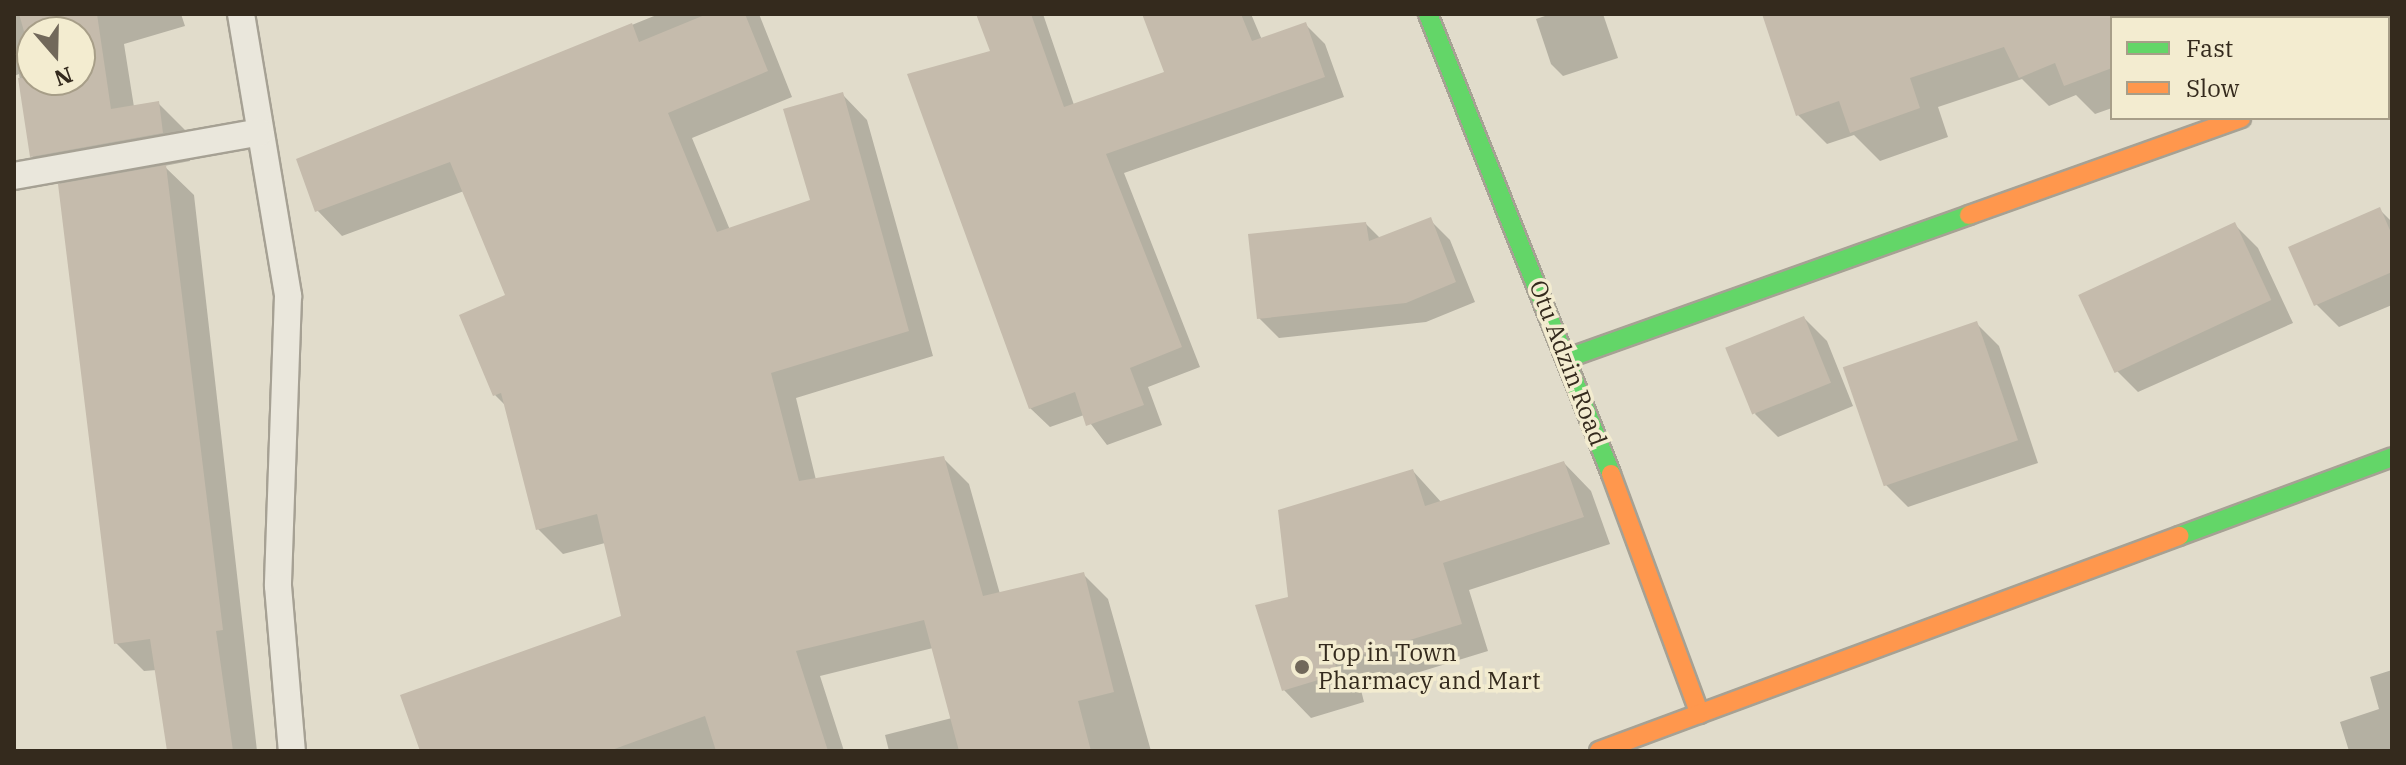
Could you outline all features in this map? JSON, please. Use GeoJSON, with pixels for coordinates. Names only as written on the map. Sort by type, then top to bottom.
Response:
{"type":"FeatureCollection","features":[{"type":"Feature","properties":{"kind":"street","name":"Otu Adzin Road"},"geometry":{"type":"LineString","coordinates":[[1428,14],[1568,358],[1700,714]]}},
{"type":"Feature","properties":{"kind":"street"},"geometry":{"type":"LineString","coordinates":[[1568,358],[2235,120]]}},
{"type":"Feature","properties":{"kind":"street"},"geometry":{"type":"LineString","coordinates":[[1599,751],[2392,457]]}},
{"type":"Feature","properties":{"kind":"lane"},"geometry":{"type":"LineString","coordinates":[[241,14],[288,296],[278,586],[292,751]]}},
{"type":"Feature","properties":{"kind":"lane"},"geometry":{"type":"LineString","coordinates":[[14,176],[260,132]]}},
{"type":"Feature","properties":{"kind":"building"},"geometry":{"type":"Polygon","coordinates":[[[97,14],[111,109],[159,101],[163,133],[30,157],[21,96],[96,96],[96,16],[20,16],[97,14]]]}},
{"type":"Feature","properties":{"kind":"building"},"geometry":{"type":"Polygon","coordinates":[[[707,14],[745,14],[768,71],[668,113],[717,232],[810,200],[783,109],[843,92],[909,331],[771,373],[799,481],[944,456],[983,596],[1084,572],[1114,692],[1078,701],[1091,751],[959,751],[924,620],[796,651],[828,751],[716,751],[705,716],[609,751],[420,751],[400,695],[621,616],[597,514],[536,530],[501,393],[493,396],[459,315],[505,295],[450,162],[315,212],[296,159],[632,23],[639,42],[707,14]]]}},
{"type":"Feature","properties":{"kind":"building"},"geometry":{"type":"Polygon","coordinates":[[[976,14],[1031,14],[1064,107],[1164,72],[1142,14],[1241,14],[1252,41],[1306,22],[1325,77],[1106,154],[1182,347],[1130,368],[1144,405],[1086,426],[1075,392],[1029,409],[907,74],[990,51],[976,14]]]}},
{"type":"Feature","properties":{"kind":"building"},"geometry":{"type":"Polygon","coordinates":[[[1762,14],[2172,14],[2110,16],[2110,69],[2064,86],[2055,63],[2019,78],[2004,47],[1910,78],[1920,108],[1850,133],[1839,101],[1796,116],[1762,14]]]}},
{"type":"Feature","properties":{"kind":"building"},"geometry":{"type":"Polygon","coordinates":[[[166,165],[223,630],[216,631],[233,751],[167,751],[150,639],[114,644],[58,184],[166,165]]]}},
{"type":"Feature","properties":{"kind":"building"},"geometry":{"type":"Polygon","coordinates":[[[2380,207],[2392,235],[2392,272],[2314,306],[2288,247],[2380,207]]]}},
{"type":"Feature","properties":{"kind":"building"},"geometry":{"type":"Polygon","coordinates":[[[1431,217],[1456,282],[1406,303],[1257,319],[1248,234],[1366,222],[1369,241],[1431,217]]]}},
{"type":"Feature","properties":{"kind":"building"},"geometry":{"type":"Polygon","coordinates":[[[2235,222],[2271,300],[2115,373],[2078,295],[2235,222]]]}},
{"type":"Feature","properties":{"kind":"building"},"geometry":{"type":"Polygon","coordinates":[[[1804,316],[1831,383],[1752,415],[1725,348],[1804,316]]]}},
{"type":"Feature","properties":{"kind":"building"},"geometry":{"type":"Polygon","coordinates":[[[1977,321],[2018,440],[1884,486],[1843,367],[1977,321]]]}},
{"type":"Feature","properties":{"kind":"building"},"geometry":{"type":"Polygon","coordinates":[[[1564,461],[1584,517],[1443,563],[1462,624],[1335,663],[1338,674],[1282,691],[1255,605],[1288,597],[1278,510],[1413,469],[1425,506],[1564,461]]]}},
{"type":"Feature","properties":{"kind":"traffic: fast"},"geometry":{"type":"LineString","coordinates":[[1428,14],[1611,474]]}},
{"type":"Feature","properties":{"kind":"traffic: fast"},"geometry":{"type":"LineString","coordinates":[[1568,358],[1969,215]]}},
{"type":"Feature","properties":{"kind":"traffic: fast"},"geometry":{"type":"LineString","coordinates":[[2179,536],[2392,457]]}},
{"type":"Feature","properties":{"kind":"traffic: slow"},"geometry":{"type":"LineString","coordinates":[[1969,215],[2235,120]]}},
{"type":"Feature","properties":{"kind":"traffic: slow"},"geometry":{"type":"LineString","coordinates":[[1611,474],[1700,714]]}},
{"type":"Feature","properties":{"kind":"traffic: slow"},"geometry":{"type":"LineString","coordinates":[[1599,751],[2179,536]]}},
{"type":"Feature","properties":{"kind":"place","name":"Top in Town Pharmacy and Mart"},"geometry":{"type":"Point","coordinates":[1302,667]}}]}
